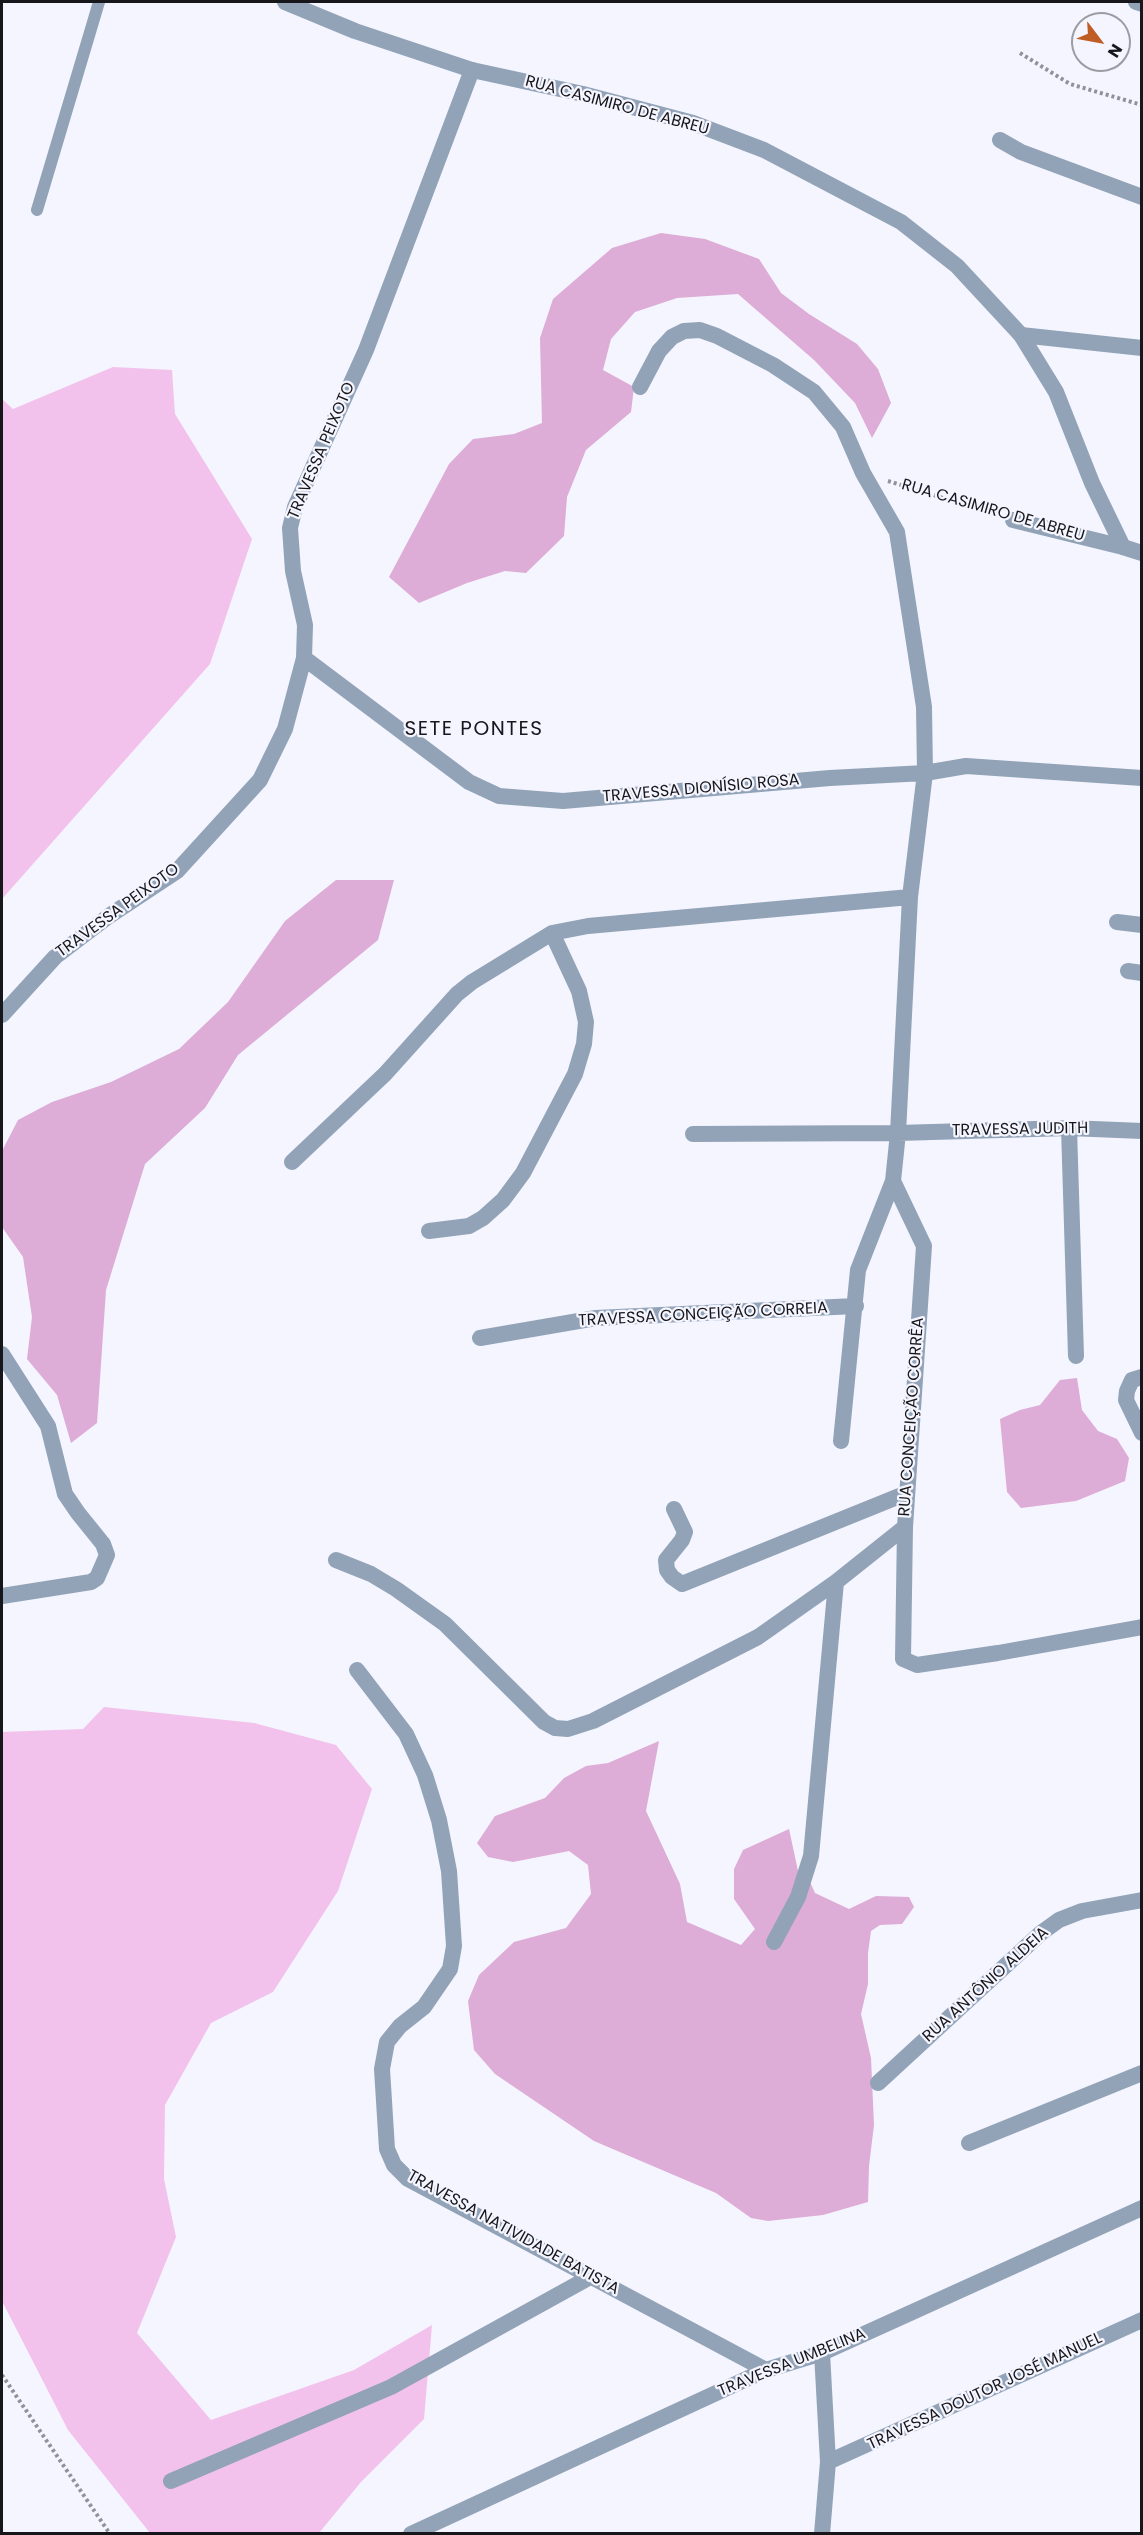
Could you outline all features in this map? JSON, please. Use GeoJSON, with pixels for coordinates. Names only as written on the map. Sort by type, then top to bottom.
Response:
{"type":"FeatureCollection","features":[{"type":"Feature","properties":{"kind":"street","name":"RUA CASIMIRO DE ABREU"},"geometry":{"type":"LineString","coordinates":[[285,2],[355,31],[472,70],[583,94],[693,123],[764,150],[901,222],[957,266],[1021,335],[1056,392],[1092,483],[1123,547]]}},
{"type":"Feature","properties":{"kind":"street"},"geometry":{"type":"LineString","coordinates":[[1136,2],[1142,4]]}},
{"type":"Feature","properties":{"kind":"street","name":"TRAVESSA PEIXOTO"},"geometry":{"type":"LineString","coordinates":[[2,1015],[55,957],[109,916],[177,872],[260,780],[285,729],[304,658],[305,625],[293,571],[290,528],[295,507],[366,350],[472,70]]}},
{"type":"Feature","properties":{"kind":"street"},"geometry":{"type":"LineString","coordinates":[[1000,140],[1021,152],[1142,197]]}},
{"type":"Feature","properties":{"kind":"street"},"geometry":{"type":"LineString","coordinates":[[640,387],[659,351],[672,337],[684,331],[700,330],[717,336],[773,365],[814,392],[843,427],[863,473],[897,532],[924,707],[925,773],[910,897],[898,1133],[893,1181],[858,1270],[841,1441]]}},
{"type":"Feature","properties":{"kind":"street"},"geometry":{"type":"LineString","coordinates":[[1021,335],[1142,348]]}},
{"type":"Feature","properties":{"kind":"street","name":"RUA CASIMIRO DE ABREU"},"geometry":{"type":"LineString","coordinates":[[1013,520],[1142,553]]}},
{"type":"Feature","properties":{"kind":"street","name":"TRAVESSA DIONÍSIO ROSA"},"geometry":{"type":"LineString","coordinates":[[304,658],[469,782],[499,796],[563,801],[830,778],[925,773],[966,766],[1142,778]]}},
{"type":"Feature","properties":{"kind":"street"},"geometry":{"type":"LineString","coordinates":[[292,1162],[385,1074],[457,994],[472,982],[552,933],[588,926],[910,897]]}},
{"type":"Feature","properties":{"kind":"street"},"geometry":{"type":"LineString","coordinates":[[1117,922],[1142,926]]}},
{"type":"Feature","properties":{"kind":"street"},"geometry":{"type":"LineString","coordinates":[[429,1231],[469,1226],[483,1218],[503,1200],[523,1173],[574,1074],[584,1044],[586,1022],[579,992],[552,933]]}},
{"type":"Feature","properties":{"kind":"street"},"geometry":{"type":"LineString","coordinates":[[1069,1128],[1076,1356]]}},
{"type":"Feature","properties":{"kind":"street","name":"TRAVESSA JUDITH"},"geometry":{"type":"LineString","coordinates":[[693,1134],[898,1133],[1069,1128],[1142,1131]]}},
{"type":"Feature","properties":{"kind":"street","name":"RUA CONCEIÇÃO CORRÊA"},"geometry":{"type":"LineString","coordinates":[[893,1181],[924,1246],[905,1527],[903,1659],[916,1665],[1142,1627]]}},
{"type":"Feature","properties":{"kind":"street","name":"TRAVESSA CONCEIÇÃO CORREIA"},"geometry":{"type":"LineString","coordinates":[[480,1338],[596,1318],[856,1306]]}},
{"type":"Feature","properties":{"kind":"street"},"geometry":{"type":"LineString","coordinates":[[2,1354],[48,1426],[65,1494],[104,1544],[106,1555],[97,1578],[90,1582],[2,1596]]}},
{"type":"Feature","properties":{"kind":"street"},"geometry":{"type":"LineString","coordinates":[[1142,1377],[1132,1380],[1126,1391],[1126,1400],[1142,1433]]}},
{"type":"Feature","properties":{"kind":"street"},"geometry":{"type":"LineString","coordinates":[[674,1509],[685,1532],[682,1540],[666,1560],[667,1570],[682,1584],[907,1493]]}},
{"type":"Feature","properties":{"kind":"street"},"geometry":{"type":"LineString","coordinates":[[336,1560],[388,1584],[445,1624],[544,1722],[555,1728],[568,1729],[593,1721],[758,1637],[836,1582],[905,1527]]}},
{"type":"Feature","properties":{"kind":"street"},"geometry":{"type":"LineString","coordinates":[[774,1942],[798,1897],[811,1856],[836,1582]]}},
{"type":"Feature","properties":{"kind":"street","name":"TRAVESSA NATIVIDADE BATISTA"},"geometry":{"type":"LineString","coordinates":[[357,1670],[406,1734],[425,1775],[440,1820],[449,1871],[454,1946],[450,1969],[424,2007],[400,2026],[387,2042],[382,2069],[387,2149],[394,2165],[408,2179],[766,2370]]}},
{"type":"Feature","properties":{"kind":"street","name":"RUA ANTÔNIO ALDEIA"},"geometry":{"type":"LineString","coordinates":[[878,2083],[1041,1933],[1059,1920],[1082,1911],[1142,1900]]}},
{"type":"Feature","properties":{"kind":"street"},"geometry":{"type":"LineString","coordinates":[[969,2143],[1142,2073]]}},
{"type":"Feature","properties":{"kind":"street","name":"TRAVESSA UMBELINA"},"geometry":{"type":"LineString","coordinates":[[411,2534],[766,2370],[822,2353],[1142,2208]]}},
{"type":"Feature","properties":{"kind":"street"},"geometry":{"type":"LineString","coordinates":[[171,2481],[391,2388],[592,2276]]}},
{"type":"Feature","properties":{"kind":"street","name":"TRAVESSA DOUTOR JOSÉ MANUEL"},"geometry":{"type":"LineString","coordinates":[[828,2462],[1142,2319]]}},
{"type":"Feature","properties":{"kind":"street"},"geometry":{"type":"LineString","coordinates":[[822,2353],[828,2462],[822,2534]]}},
{"type":"Feature","properties":{"kind":"lane"},"geometry":{"type":"LineString","coordinates":[[37,210],[99,2]]}},
{"type":"Feature","properties":{"kind":"path"},"geometry":{"type":"LineString","coordinates":[[1020,53],[1070,84],[1142,105]]}},
{"type":"Feature","properties":{"kind":"path","name":"RUA CASIMIRO DE ABREU"},"geometry":{"type":"LineString","coordinates":[[863,473],[1013,520]]}},
{"type":"Feature","properties":{"kind":"path"},"geometry":{"type":"LineString","coordinates":[[2,2375],[110,2534]]}},
{"type":"Feature","properties":{"kind":"shaded area"},"geometry":{"type":"Polygon","coordinates":[[[661,233],[705,239],[759,259],[781,293],[809,314],[857,344],[878,369],[891,403],[872,438],[855,403],[814,360],[738,294],[677,298],[635,312],[611,339],[603,370],[634,387],[631,412],[586,450],[567,497],[564,536],[526,573],[505,571],[467,583],[419,603],[389,577],[449,464],[473,439],[514,434],[542,423],[540,338],[553,299],[612,248],[661,233]]]}},
{"type":"Feature","properties":{"kind":"shaded area"},"geometry":{"type":"Polygon","coordinates":[[[113,367],[172,370],[175,414],[252,539],[210,664],[2,899],[2,399],[13,409],[113,367]]]}},
{"type":"Feature","properties":{"kind":"shaded area"},"geometry":{"type":"Polygon","coordinates":[[[336,880],[394,880],[378,940],[238,1055],[205,1108],[145,1164],[106,1290],[97,1423],[71,1443],[57,1395],[27,1359],[32,1317],[23,1257],[2,1227],[2,1151],[18,1120],[52,1102],[111,1082],[179,1049],[228,1002],[285,921],[336,880]]]}},
{"type":"Feature","properties":{"kind":"shaded area"},"geometry":{"type":"Polygon","coordinates":[[[1077,1378],[1082,1410],[1098,1431],[1117,1439],[1129,1458],[1125,1481],[1076,1501],[1021,1508],[1007,1492],[1000,1419],[1020,1410],[1040,1405],[1060,1380],[1077,1378]]]}},
{"type":"Feature","properties":{"kind":"shaded area"},"geometry":{"type":"Polygon","coordinates":[[[104,1707],[254,1723],[336,1745],[372,1789],[338,1891],[273,1992],[211,2023],[165,2105],[164,2179],[176,2237],[137,2333],[211,2420],[354,2370],[432,2325],[424,2419],[361,2482],[319,2533],[150,2533],[68,2430],[2,2301],[2,1732],[83,1729],[104,1707]]]}},
{"type":"Feature","properties":{"kind":"shaded area"},"geometry":{"type":"Polygon","coordinates":[[[659,1741],[646,1811],[680,1884],[687,1922],[741,1945],[755,1929],[734,1899],[734,1869],[743,1850],[789,1829],[798,1871],[810,1882],[815,1893],[849,1909],[876,1896],[909,1897],[914,1907],[902,1924],[880,1925],[871,1931],[868,1984],[861,2014],[871,2058],[874,2125],[868,2202],[823,2215],[768,2221],[751,2218],[716,2193],[594,2141],[495,2074],[474,2050],[468,2001],[479,1975],[514,1942],[566,1928],[591,1894],[588,1865],[569,1851],[513,1862],[488,1857],[477,1843],[495,1816],[545,1798],[564,1778],[586,1766],[608,1763],[659,1741]]]}},
{"type":"Feature","properties":{"kind":"district","name":"SETE PONTES"},"geometry":{"type":"Point","coordinates":[474,730]}}]}
